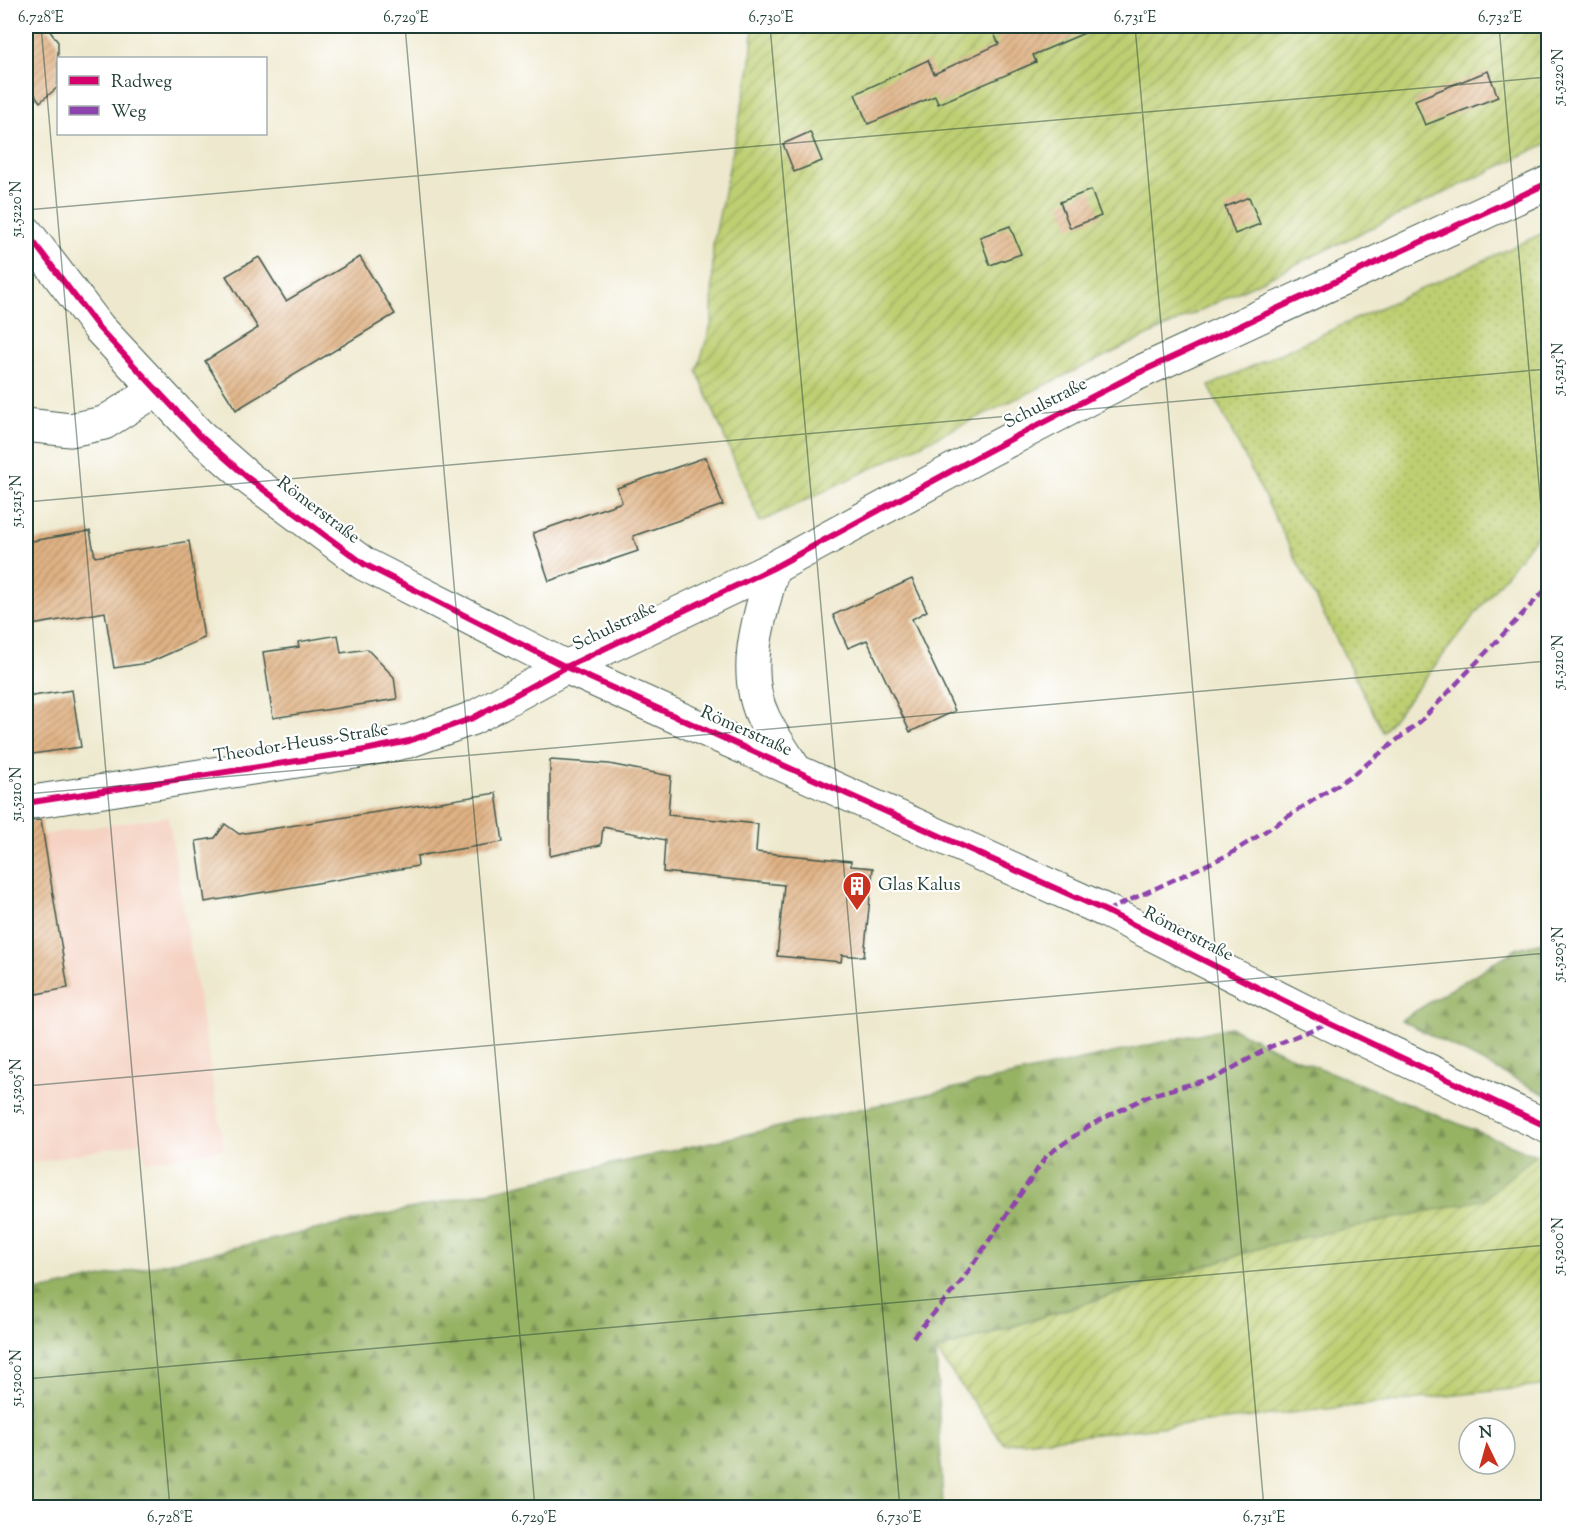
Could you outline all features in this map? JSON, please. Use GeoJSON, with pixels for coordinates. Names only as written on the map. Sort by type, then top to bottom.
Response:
{"type":"FeatureCollection","features":[{"type":"Feature","properties":{"kind":"street","name":"Schulstraße"},"geometry":{"type":"LineString","coordinates":[[566,668],[773,568],[988,451],[1134,375],[1548,183]]}},
{"type":"Feature","properties":{"kind":"street","name":"Römerstraße"},"geometry":{"type":"LineString","coordinates":[[26,232],[99,328],[199,435],[248,478],[364,564],[566,668],[1106,911],[1328,1023],[1548,1126]]}},
{"type":"Feature","properties":{"kind":"street"},"geometry":{"type":"LineString","coordinates":[[26,425],[70,430],[104,423],[156,390]]}},
{"type":"Feature","properties":{"kind":"street"},"geometry":{"type":"LineString","coordinates":[[773,568],[754,643],[753,681],[763,717],[796,771]]}},
{"type":"Feature","properties":{"kind":"street","name":"Theodor-Heuss-Straße"},"geometry":{"type":"LineString","coordinates":[[26,803],[355,752],[409,741],[473,718],[566,668]]}},
{"type":"Feature","properties":{"kind":"shaded area"},"geometry":{"type":"Polygon","coordinates":[[[168,816],[224,1149],[146,1162],[141,1142],[26,1164],[26,837],[168,816]]]}},
{"type":"Feature","properties":{"kind":"green space"},"geometry":{"type":"Polygon","coordinates":[[[753,26],[1548,26],[1548,143],[760,522],[697,371],[712,322],[713,245],[751,63],[753,26]]]}},
{"type":"Feature","properties":{"kind":"green space"},"geometry":{"type":"Polygon","coordinates":[[[1548,231],[1548,521],[1383,732],[1209,386],[1548,231]]]}},
{"type":"Feature","properties":{"kind":"green space"},"geometry":{"type":"Polygon","coordinates":[[[1548,941],[1548,1096],[1401,1020],[1518,948],[1548,941]]]}},
{"type":"Feature","properties":{"kind":"green space"},"geometry":{"type":"Polygon","coordinates":[[[1230,1027],[1285,1054],[1536,1155],[1482,1200],[1274,1244],[936,1350],[943,1507],[26,1507],[26,1294],[1230,1027]]]}},
{"type":"Feature","properties":{"kind":"green space"},"geometry":{"type":"Polygon","coordinates":[[[1536,1155],[1548,1159],[1548,1385],[1004,1444],[936,1351],[1274,1244],[1482,1200],[1536,1155]]]}},
{"type":"Feature","properties":{"kind":"building"},"geometry":{"type":"Polygon","coordinates":[[[26,26],[46,26],[58,42],[57,88],[40,102],[26,82],[26,26]]]}},
{"type":"Feature","properties":{"kind":"building"},"geometry":{"type":"Polygon","coordinates":[[[990,26],[1101,26],[1033,55],[1036,62],[938,104],[935,96],[868,124],[855,94],[928,60],[934,74],[999,44],[990,26]]]}},
{"type":"Feature","properties":{"kind":"building"},"geometry":{"type":"Polygon","coordinates":[[[1488,71],[1498,97],[1425,125],[1415,100],[1488,71]]]}},
{"type":"Feature","properties":{"kind":"building"},"geometry":{"type":"Polygon","coordinates":[[[810,132],[822,161],[794,172],[783,144],[810,132]]]}},
{"type":"Feature","properties":{"kind":"building"},"geometry":{"type":"Polygon","coordinates":[[[1091,190],[1101,216],[1070,228],[1060,202],[1091,190]]]}},
{"type":"Feature","properties":{"kind":"building"},"geometry":{"type":"Polygon","coordinates":[[[1249,197],[1260,224],[1235,234],[1225,207],[1249,197]]]}},
{"type":"Feature","properties":{"kind":"building"},"geometry":{"type":"Polygon","coordinates":[[[1010,226],[1021,254],[990,265],[980,237],[1010,226]]]}},
{"type":"Feature","properties":{"kind":"building"},"geometry":{"type":"Polygon","coordinates":[[[259,257],[286,301],[360,257],[395,314],[236,410],[205,361],[258,328],[226,276],[259,257]]]}},
{"type":"Feature","properties":{"kind":"building"},"geometry":{"type":"Polygon","coordinates":[[[706,457],[723,505],[633,536],[638,551],[549,581],[533,533],[622,502],[617,488],[706,457]]]}},
{"type":"Feature","properties":{"kind":"building"},"geometry":{"type":"Polygon","coordinates":[[[90,531],[95,557],[189,541],[204,638],[148,663],[114,668],[105,612],[26,626],[26,542],[90,531]]]}},
{"type":"Feature","properties":{"kind":"building"},"geometry":{"type":"Polygon","coordinates":[[[912,579],[927,611],[912,619],[955,711],[910,732],[867,640],[848,648],[833,615],[912,579]]]}},
{"type":"Feature","properties":{"kind":"building"},"geometry":{"type":"Polygon","coordinates":[[[338,635],[341,653],[367,649],[394,677],[397,699],[273,718],[263,652],[299,647],[298,642],[338,635]]]}},
{"type":"Feature","properties":{"kind":"building"},"geometry":{"type":"Polygon","coordinates":[[[72,690],[81,747],[26,755],[26,697],[72,690]]]}},
{"type":"Feature","properties":{"kind":"building"},"geometry":{"type":"Polygon","coordinates":[[[550,760],[609,764],[671,776],[668,815],[758,824],[756,852],[851,861],[851,866],[873,868],[864,957],[842,955],[841,962],[777,956],[784,885],[663,872],[665,840],[603,827],[601,845],[550,856],[550,760]]]}},
{"type":"Feature","properties":{"kind":"building"},"geometry":{"type":"Polygon","coordinates":[[[496,793],[503,842],[417,856],[418,866],[205,902],[196,841],[215,838],[225,824],[239,834],[496,793]]]}},
{"type":"Feature","properties":{"kind":"building"},"geometry":{"type":"Polygon","coordinates":[[[41,820],[68,988],[26,996],[26,821],[41,820]]]}},
{"type":"Feature","properties":{"kind":"marked path"},"geometry":{"type":"LineString","coordinates":[[1106,911],[1230,854],[1354,774],[1421,721],[1548,587]]}},
{"type":"Feature","properties":{"kind":"marked path"},"geometry":{"type":"LineString","coordinates":[[913,1337],[961,1282],[1047,1155],[1092,1124],[1151,1095],[1217,1077],[1270,1047],[1328,1023]]}},
{"type":"Feature","properties":{"kind":"cycle path"},"geometry":{"type":"LineString","coordinates":[[26,803],[355,752],[409,741],[473,718],[566,667],[773,568],[988,451],[1134,375],[1548,183]]}},
{"type":"Feature","properties":{"kind":"cycle path"},"geometry":{"type":"LineString","coordinates":[[26,232],[99,328],[199,435],[248,478],[364,564],[566,667],[1106,911],[1328,1023],[1548,1127]]}},
{"type":"Feature","properties":{"kind":"place","name":"Glas Kalus"},"geometry":{"type":"Point","coordinates":[857,912]}}]}
